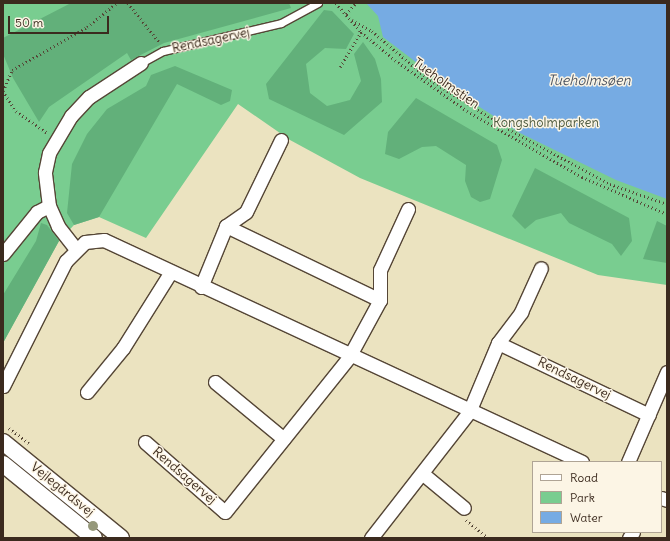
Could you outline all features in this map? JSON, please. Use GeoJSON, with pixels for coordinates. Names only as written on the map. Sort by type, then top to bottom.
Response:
{"type":"FeatureCollection","features":[{"type":"Feature","properties":{"kind":"street","name":"Rendsagervej"},"geometry":{"type":"LineString","coordinates":[[75,248],[58,226],[50,206],[45,172],[56,139],[89,97],[141,63]]}},
{"type":"Feature","properties":{"kind":"street"},"geometry":{"type":"LineString","coordinates":[[201,287],[226,226],[246,212],[281,140]]}},
{"type":"Feature","properties":{"kind":"street"},"geometry":{"type":"LineString","coordinates":[[3,254],[37,212],[50,206]]}},
{"type":"Feature","properties":{"kind":"street","name":"Rendsagervej"},"geometry":{"type":"LineString","coordinates":[[145,442],[225,512],[349,357],[380,300],[380,270],[408,209]]}},
{"type":"Feature","properties":{"kind":"street"},"geometry":{"type":"LineString","coordinates":[[226,226],[380,300]]}},
{"type":"Feature","properties":{"kind":"street"},"geometry":{"type":"LineString","coordinates":[[3,386],[20,350],[75,248],[93,239],[104,240],[170,273],[349,357],[580,461]]}},
{"type":"Feature","properties":{"kind":"street"},"geometry":{"type":"LineString","coordinates":[[371,538],[423,474],[470,412],[498,343],[521,312],[541,268]]}},
{"type":"Feature","properties":{"kind":"street"},"geometry":{"type":"LineString","coordinates":[[87,392],[123,348],[170,273]]}},
{"type":"Feature","properties":{"kind":"street","name":"Rendsagervej"},"geometry":{"type":"LineString","coordinates":[[498,343],[649,415]]}},
{"type":"Feature","properties":{"kind":"street"},"geometry":{"type":"LineString","coordinates":[[3,371],[20,350]]}},
{"type":"Feature","properties":{"kind":"street"},"geometry":{"type":"LineString","coordinates":[[628,461],[667,372]]}},
{"type":"Feature","properties":{"kind":"street"},"geometry":{"type":"LineString","coordinates":[[215,382],[284,438]]}},
{"type":"Feature","properties":{"kind":"street","name":"Vejlegårdsvej"},"geometry":{"type":"LineString","coordinates":[[3,442],[121,538]]}},
{"type":"Feature","properties":{"kind":"street","name":"Vejlegårdsvej"},"geometry":{"type":"LineString","coordinates":[[3,464],[94,538]]}},
{"type":"Feature","properties":{"kind":"street"},"geometry":{"type":"LineString","coordinates":[[423,474],[464,508]]}},
{"type":"Feature","properties":{"kind":"lane","name":"Rendsagervej"},"geometry":{"type":"LineString","coordinates":[[141,63],[163,51],[252,33],[281,23],[318,3]]}},
{"type":"Feature","properties":{"kind":"path"},"geometry":{"type":"LineString","coordinates":[[56,139],[16,111],[3,91],[12,70],[87,26],[117,3]]}},
{"type":"Feature","properties":{"kind":"path"},"geometry":{"type":"LineString","coordinates":[[128,3],[157,36],[163,51]]}},
{"type":"Feature","properties":{"kind":"path","name":"Tueholmstien"},"geometry":{"type":"LineString","coordinates":[[336,3],[361,32],[467,111],[582,177],[667,214]]}},
{"type":"Feature","properties":{"kind":"path"},"geometry":{"type":"LineString","coordinates":[[346,14],[356,3]]}},
{"type":"Feature","properties":{"kind":"path"},"geometry":{"type":"LineString","coordinates":[[349,18],[372,31],[427,78],[512,131],[610,184],[667,204]]}},
{"type":"Feature","properties":{"kind":"path"},"geometry":{"type":"LineString","coordinates":[[340,67],[361,32]]}},
{"type":"Feature","properties":{"kind":"path"},"geometry":{"type":"LineString","coordinates":[[464,508],[464,519],[488,538]]}},
{"type":"Feature","properties":{"kind":"green space","name":"Kongsholmparken"},"geometry":{"type":"Polygon","coordinates":[[[3,3],[667,3],[667,285],[598,275],[360,178],[290,140],[238,104],[146,238],[99,217],[74,225],[59,241],[3,343],[3,3]]]}},
{"type":"Feature","properties":{"kind":"green space"},"geometry":{"type":"Polygon","coordinates":[[[71,3],[289,3],[291,8],[164,43],[131,60],[127,53],[49,107],[39,122],[13,78],[3,54],[3,38],[71,3]]]}},
{"type":"Feature","properties":{"kind":"green space"},"geometry":{"type":"Polygon","coordinates":[[[324,10],[332,11],[354,34],[346,49],[325,48],[306,64],[310,93],[327,106],[350,100],[361,81],[354,54],[363,42],[375,59],[381,79],[382,102],[344,135],[269,99],[266,84],[324,10]]]}},
{"type":"Feature","properties":{"kind":"green space"},"geometry":{"type":"Polygon","coordinates":[[[175,66],[232,90],[230,101],[221,105],[177,84],[99,217],[74,225],[67,213],[72,164],[87,134],[107,109],[146,86],[151,75],[175,66]]]}},
{"type":"Feature","properties":{"kind":"green space"},"geometry":{"type":"Polygon","coordinates":[[[416,98],[497,145],[502,160],[490,199],[480,202],[471,197],[465,181],[466,165],[436,146],[422,147],[399,159],[385,154],[388,132],[416,98]]]}},
{"type":"Feature","properties":{"kind":"green space"},"geometry":{"type":"Polygon","coordinates":[[[535,168],[629,218],[632,241],[621,256],[612,244],[569,223],[561,213],[536,220],[525,229],[512,216],[535,168]]]}},
{"type":"Feature","properties":{"kind":"green space"},"geometry":{"type":"Polygon","coordinates":[[[657,221],[667,226],[667,263],[643,259],[657,221]]]}},
{"type":"Feature","properties":{"kind":"green space"},"geometry":{"type":"Polygon","coordinates":[[[41,223],[47,225],[59,241],[3,343],[3,295],[36,241],[41,223]]]}},
{"type":"Feature","properties":{"kind":"water","name":"Tueholmsøen"},"geometry":{"type":"Polygon","coordinates":[[[366,3],[667,3],[667,199],[616,180],[520,133],[450,88],[383,37],[378,16],[366,3]]]}}]}
